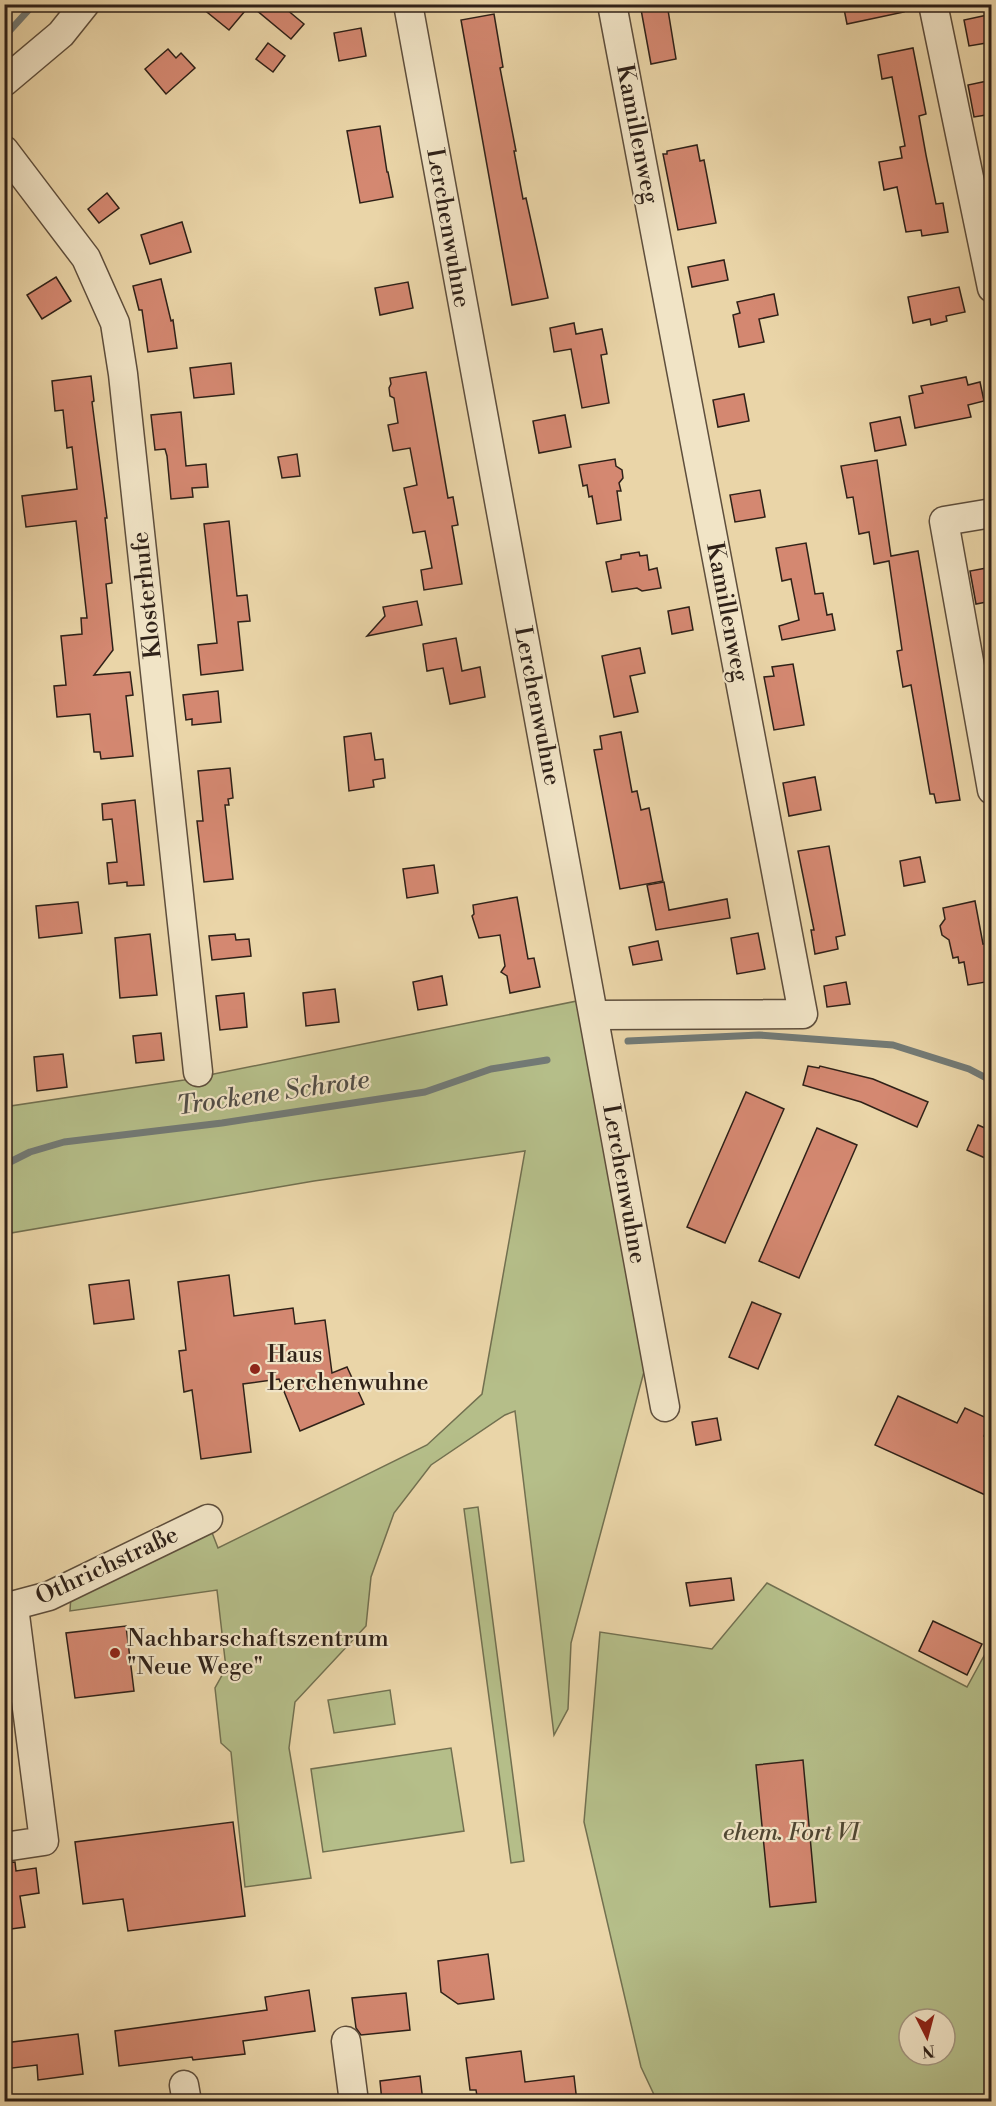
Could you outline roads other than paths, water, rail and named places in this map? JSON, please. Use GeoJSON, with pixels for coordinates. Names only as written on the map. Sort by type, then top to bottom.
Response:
{"type":"FeatureCollection","features":[{"type":"Feature","properties":{"kind":"street"},"geometry":{"type":"LineString","coordinates":[[4,82],[61,34],[85,4]]}},
{"type":"Feature","properties":{"kind":"street","name":"Lerchenwuhne"},"geometry":{"type":"LineString","coordinates":[[408,4],[665,1407]]}},
{"type":"Feature","properties":{"kind":"street","name":"Kamillenweg"},"geometry":{"type":"LineString","coordinates":[[594,1015],[803,1014],[612,4]]}},
{"type":"Feature","properties":{"kind":"street"},"geometry":{"type":"LineString","coordinates":[[933,4],[992,288]]}},
{"type":"Feature","properties":{"kind":"street","name":"Klosterhufe"},"geometry":{"type":"LineString","coordinates":[[4,150],[86,258],[116,323],[125,386],[198,1072]]}},
{"type":"Feature","properties":{"kind":"street"},"geometry":{"type":"LineString","coordinates":[[992,513],[944,521],[992,790]]}},
{"type":"Feature","properties":{"kind":"street","name":"Othrichstraße"},"geometry":{"type":"LineString","coordinates":[[9,1607],[49,1596],[208,1518]]}},
{"type":"Feature","properties":{"kind":"street"},"geometry":{"type":"LineString","coordinates":[[4,1846],[44,1841],[9,1607]]}},
{"type":"Feature","properties":{"kind":"street"},"geometry":{"type":"LineString","coordinates":[[346,2041],[354,2102]]}},
{"type":"Feature","properties":{"kind":"waterway"},"geometry":{"type":"LineString","coordinates":[[4,37],[34,4]]}},
{"type":"Feature","properties":{"kind":"waterway","name":"Trockene Schrote"},"geometry":{"type":"LineString","coordinates":[[628,1041],[759,1035],[893,1045],[969,1069],[992,1081]]}},
{"type":"Feature","properties":{"kind":"waterway","name":"Trockene Schrote"},"geometry":{"type":"LineString","coordinates":[[4,1165],[30,1152],[64,1142],[222,1123],[425,1092],[491,1069],[547,1060]]}},
{"type":"Feature","properties":{"kind":"place","name":"Haus Lerchenwuhne"},"geometry":{"type":"Point","coordinates":[255,1369]}},
{"type":"Feature","properties":{"kind":"place","name":"Nachbarschaftszentrum \"Neue Wege\""},"geometry":{"type":"Point","coordinates":[115,1653]}},
{"type":"Feature","properties":{"kind":"park label","name":"ehem. Fort VI"},"geometry":{"type":"Point","coordinates":[791,1833]}}]}
